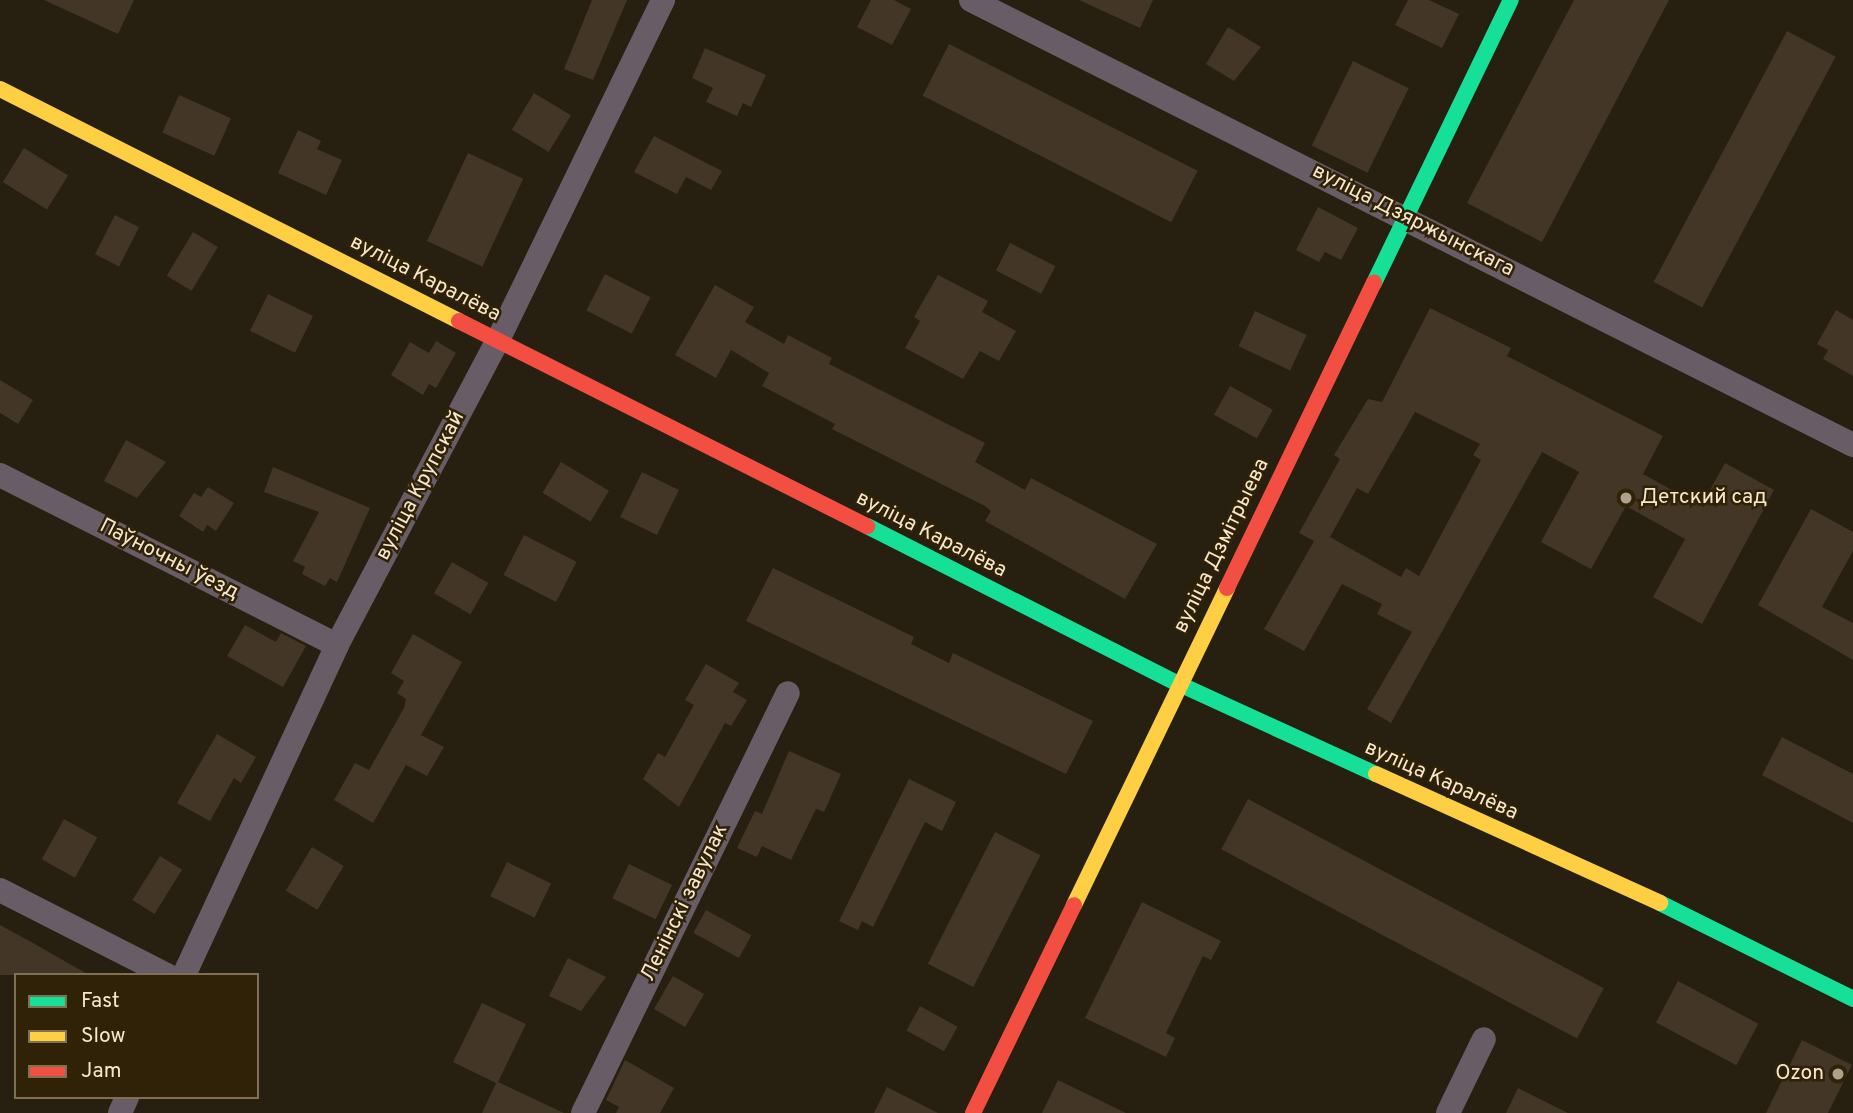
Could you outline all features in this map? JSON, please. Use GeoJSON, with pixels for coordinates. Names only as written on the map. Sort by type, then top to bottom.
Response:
{"type":"FeatureCollection","features":[{"type":"Feature","properties":{"kind":"street","name":"вуліца Крупскай"},"geometry":{"type":"LineString","coordinates":[[185,973],[337,645],[498,340],[663,0]]}},
{"type":"Feature","properties":{"kind":"street","name":"вуліца Дзяржынскага"},"geometry":{"type":"LineString","coordinates":[[971,0],[1405,216],[1853,445]]}},
{"type":"Feature","properties":{"kind":"street","name":"вуліца Дзмітрыева"},"geometry":{"type":"LineString","coordinates":[[973,1113],[1177,683],[1511,0]]}},
{"type":"Feature","properties":{"kind":"street","name":"вуліца Каралёва"},"geometry":{"type":"LineString","coordinates":[[0,89],[1177,683],[1675,910],[1853,999]]}},
{"type":"Feature","properties":{"kind":"street","name":"Паўночны ўезд"},"geometry":{"type":"LineString","coordinates":[[0,475],[337,645]]}},
{"type":"Feature","properties":{"kind":"street","name":"Ленінскі завулак"},"geometry":{"type":"LineString","coordinates":[[583,1113],[788,693]]}},
{"type":"Feature","properties":{"kind":"street"},"geometry":{"type":"LineString","coordinates":[[0,890],[163,973]]}},
{"type":"Feature","properties":{"kind":"street"},"geometry":{"type":"LineString","coordinates":[[1448,1113],[1484,1040]]}},
{"type":"Feature","properties":{"kind":"building"},"geometry":{"type":"Polygon","coordinates":[[[44,0],[134,0],[118,34],[44,0]]]}},
{"type":"Feature","properties":{"kind":"building"},"geometry":{"type":"Polygon","coordinates":[[[592,0],[627,0],[593,80],[564,69],[592,0]]]}},
{"type":"Feature","properties":{"kind":"building"},"geometry":{"type":"Polygon","coordinates":[[[871,0],[894,0],[911,9],[892,45],[857,27],[871,0]]]}},
{"type":"Feature","properties":{"kind":"building"},"geometry":{"type":"Polygon","coordinates":[[[1079,0],[1153,0],[1140,28],[1079,0]]]}},
{"type":"Feature","properties":{"kind":"building"},"geometry":{"type":"Polygon","coordinates":[[[1408,0],[1429,0],[1459,14],[1442,48],[1395,25],[1408,0]]]}},
{"type":"Feature","properties":{"kind":"building"},"geometry":{"type":"Polygon","coordinates":[[[1574,0],[1669,0],[1542,242],[1467,203],[1574,0]]]}},
{"type":"Feature","properties":{"kind":"building"},"geometry":{"type":"Polygon","coordinates":[[[1228,27],[1261,47],[1234,81],[1206,64],[1228,27]]]}},
{"type":"Feature","properties":{"kind":"building"},"geometry":{"type":"Polygon","coordinates":[[[1787,31],[1836,57],[1702,308],[1654,282],[1787,31]]]}},
{"type":"Feature","properties":{"kind":"building"},"geometry":{"type":"Polygon","coordinates":[[[949,44],[1198,171],[1171,222],[923,96],[949,44]]]}},
{"type":"Feature","properties":{"kind":"building"},"geometry":{"type":"Polygon","coordinates":[[[705,48],[766,75],[751,107],[743,103],[737,116],[706,102],[713,88],[692,78],[705,48]]]}},
{"type":"Feature","properties":{"kind":"building"},"geometry":{"type":"Polygon","coordinates":[[[1353,61],[1409,88],[1368,173],[1312,145],[1353,61]]]}},
{"type":"Feature","properties":{"kind":"building"},"geometry":{"type":"Polygon","coordinates":[[[534,93],[571,115],[549,152],[512,130],[534,93]]]}},
{"type":"Feature","properties":{"kind":"building"},"geometry":{"type":"Polygon","coordinates":[[[179,95],[231,118],[214,156],[162,132],[179,95]]]}},
{"type":"Feature","properties":{"kind":"building"},"geometry":{"type":"Polygon","coordinates":[[[298,130],[321,141],[317,149],[342,160],[326,195],[278,173],[298,130]]]}},
{"type":"Feature","properties":{"kind":"building"},"geometry":{"type":"Polygon","coordinates":[[[654,136],[722,171],[711,190],[686,177],[677,194],[634,172],[654,136]]]}},
{"type":"Feature","properties":{"kind":"building"},"geometry":{"type":"Polygon","coordinates":[[[24,148],[68,176],[47,209],[3,182],[24,148]]]}},
{"type":"Feature","properties":{"kind":"building"},"geometry":{"type":"Polygon","coordinates":[[[468,153],[523,179],[482,267],[427,241],[468,153]]]}},
{"type":"Feature","properties":{"kind":"building"},"geometry":{"type":"Polygon","coordinates":[[[1318,207],[1358,228],[1341,260],[1325,252],[1319,262],[1296,250],[1318,207]]]}},
{"type":"Feature","properties":{"kind":"building"},"geometry":{"type":"Polygon","coordinates":[[[115,215],[139,227],[119,266],[95,254],[115,215]]]}},
{"type":"Feature","properties":{"kind":"building"},"geometry":{"type":"Polygon","coordinates":[[[193,232],[218,247],[192,291],[167,276],[193,232]]]}},
{"type":"Feature","properties":{"kind":"building"},"geometry":{"type":"Polygon","coordinates":[[[1010,243],[1055,266],[1041,294],[996,271],[1010,243]]]}},
{"type":"Feature","properties":{"kind":"building"},"geometry":{"type":"Polygon","coordinates":[[[605,274],[650,297],[632,334],[586,311],[605,274]]]}},
{"type":"Feature","properties":{"kind":"building"},"geometry":{"type":"Polygon","coordinates":[[[938,275],[988,301],[982,312],[1016,331],[999,361],[980,351],[963,379],[905,348],[920,321],[914,317],[938,275]]]}},
{"type":"Feature","properties":{"kind":"building"},"geometry":{"type":"Polygon","coordinates":[[[715,285],[754,307],[745,322],[784,344],[788,335],[832,358],[829,364],[985,443],[975,462],[1025,490],[1031,478],[1157,544],[1125,599],[985,521],[991,511],[985,506],[832,429],[835,424],[762,386],[769,373],[731,350],[716,378],[675,355],[715,285]]]}},
{"type":"Feature","properties":{"kind":"building"},"geometry":{"type":"Polygon","coordinates":[[[268,294],[313,316],[295,353],[250,331],[268,294]]]}},
{"type":"Feature","properties":{"kind":"building"},"geometry":{"type":"Polygon","coordinates":[[[1430,308],[1511,348],[1507,356],[1663,436],[1643,474],[1701,506],[1725,463],[1774,490],[1702,624],[1653,597],[1685,539],[1626,506],[1591,569],[1541,542],[1579,472],[1542,452],[1391,723],[1367,709],[1412,632],[1377,614],[1382,604],[1342,584],[1304,651],[1264,629],[1314,541],[1299,533],[1340,459],[1334,455],[1368,399],[1382,402],[1430,308]],[[1415,412],[1368,494],[1357,488],[1330,537],[1401,577],[1406,568],[1419,576],[1481,460],[1473,455],[1480,444],[1415,412]]]}},
{"type":"Feature","properties":{"kind":"building"},"geometry":{"type":"Polygon","coordinates":[[[1836,310],[1853,320],[1853,376],[1823,359],[1828,350],[1817,344],[1836,310]]]}},
{"type":"Feature","properties":{"kind":"building"},"geometry":{"type":"Polygon","coordinates":[[[1255,311],[1307,335],[1290,370],[1239,346],[1255,311]]]}},
{"type":"Feature","properties":{"kind":"building"},"geometry":{"type":"Polygon","coordinates":[[[436,341],[456,353],[436,388],[429,384],[423,395],[391,375],[410,342],[429,353],[436,341]]]}},
{"type":"Feature","properties":{"kind":"building"},"geometry":{"type":"Polygon","coordinates":[[[0,380],[33,400],[18,424],[0,413],[0,380]]]}},
{"type":"Feature","properties":{"kind":"building"},"geometry":{"type":"Polygon","coordinates":[[[1230,386],[1273,410],[1257,439],[1214,415],[1230,386]]]}},
{"type":"Feature","properties":{"kind":"building"},"geometry":{"type":"Polygon","coordinates":[[[126,440],[166,462],[137,498],[104,481],[126,440]]]}},
{"type":"Feature","properties":{"kind":"building"},"geometry":{"type":"Polygon","coordinates":[[[561,462],[609,491],[590,522],[542,493],[561,462]]]}},
{"type":"Feature","properties":{"kind":"building"},"geometry":{"type":"Polygon","coordinates":[[[273,467],[370,508],[337,582],[330,578],[325,586],[302,574],[305,567],[293,561],[319,512],[264,492],[273,467]]]}},
{"type":"Feature","properties":{"kind":"building"},"geometry":{"type":"Polygon","coordinates":[[[642,472],[679,490],[657,535],[620,517],[642,472]]]}},
{"type":"Feature","properties":{"kind":"building"},"geometry":{"type":"Polygon","coordinates":[[[208,487],[234,503],[216,531],[207,525],[203,532],[179,516],[194,493],[201,497],[208,487]]]}},
{"type":"Feature","properties":{"kind":"building"},"geometry":{"type":"Polygon","coordinates":[[[1811,509],[1853,532],[1853,551],[1822,607],[1853,623],[1853,660],[1758,605],[1811,509]]]}},
{"type":"Feature","properties":{"kind":"building"},"geometry":{"type":"Polygon","coordinates":[[[524,535],[577,562],[556,602],[504,575],[524,535]]]}},
{"type":"Feature","properties":{"kind":"building"},"geometry":{"type":"Polygon","coordinates":[[[452,562],[488,583],[470,614],[434,593],[452,562]]]}},
{"type":"Feature","properties":{"kind":"building"},"geometry":{"type":"Polygon","coordinates":[[[773,568],[914,637],[911,644],[949,663],[953,653],[1093,721],[1066,774],[746,621],[773,568]]]}},
{"type":"Feature","properties":{"kind":"building"},"geometry":{"type":"Polygon","coordinates":[[[245,625],[276,642],[281,633],[306,646],[283,687],[227,656],[245,625]]]}},
{"type":"Feature","properties":{"kind":"building"},"geometry":{"type":"Polygon","coordinates":[[[413,634],[462,662],[421,735],[444,747],[427,776],[406,765],[373,823],[334,800],[355,763],[369,770],[404,708],[406,699],[397,693],[404,681],[391,673],[413,634]]]}},
{"type":"Feature","properties":{"kind":"building"},"geometry":{"type":"Polygon","coordinates":[[[706,664],[739,683],[733,692],[747,700],[731,726],[725,723],[679,807],[643,779],[658,753],[665,757],[694,705],[685,700],[706,664]]]}},
{"type":"Feature","properties":{"kind":"building"},"geometry":{"type":"Polygon","coordinates":[[[217,734],[256,757],[241,783],[234,778],[210,821],[177,803],[217,734]]]}},
{"type":"Feature","properties":{"kind":"building"},"geometry":{"type":"Polygon","coordinates":[[[1782,737],[1853,774],[1853,823],[1762,775],[1782,737]]]}},
{"type":"Feature","properties":{"kind":"building"},"geometry":{"type":"Polygon","coordinates":[[[789,751],[841,774],[824,812],[816,809],[791,860],[762,846],[757,857],[737,848],[755,811],[762,814],[789,751]]]}},
{"type":"Feature","properties":{"kind":"building"},"geometry":{"type":"Polygon","coordinates":[[[909,779],[956,802],[942,831],[925,822],[873,927],[862,921],[858,930],[839,921],[909,779]]]}},
{"type":"Feature","properties":{"kind":"building"},"geometry":{"type":"Polygon","coordinates":[[[1248,799],[1604,988],[1577,1039],[1221,849],[1248,799]]]}},
{"type":"Feature","properties":{"kind":"building"},"geometry":{"type":"Polygon","coordinates":[[[64,819],[97,837],[75,878],[42,859],[64,819]]]}},
{"type":"Feature","properties":{"kind":"building"},"geometry":{"type":"Polygon","coordinates":[[[995,832],[1040,855],[973,987],[928,964],[995,832]]]}},
{"type":"Feature","properties":{"kind":"building"},"geometry":{"type":"Polygon","coordinates":[[[312,847],[344,866],[317,910],[286,891],[312,847]]]}},
{"type":"Feature","properties":{"kind":"building"},"geometry":{"type":"Polygon","coordinates":[[[160,856],[182,870],[154,914],[132,900],[160,856]]]}},
{"type":"Feature","properties":{"kind":"building"},"geometry":{"type":"Polygon","coordinates":[[[507,862],[551,883],[534,918],[490,896],[507,862]]]}},
{"type":"Feature","properties":{"kind":"building"},"geometry":{"type":"Polygon","coordinates":[[[629,864],[672,885],[655,919],[612,898],[629,864]]]}},
{"type":"Feature","properties":{"kind":"building"},"geometry":{"type":"Polygon","coordinates":[[[1142,902],[1221,941],[1211,960],[1203,956],[1166,1033],[1175,1038],[1166,1057],[1085,1018],[1142,902]]]}},
{"type":"Feature","properties":{"kind":"building"},"geometry":{"type":"Polygon","coordinates":[[[706,910],[751,935],[739,958],[693,933],[706,910]]]}},
{"type":"Feature","properties":{"kind":"building"},"geometry":{"type":"Polygon","coordinates":[[[0,925],[86,973],[14,973],[0,975],[0,925]]]}},
{"type":"Feature","properties":{"kind":"building"},"geometry":{"type":"Polygon","coordinates":[[[568,958],[606,977],[581,1011],[549,996],[568,958]]]}},
{"type":"Feature","properties":{"kind":"building"},"geometry":{"type":"Polygon","coordinates":[[[673,976],[704,994],[685,1027],[654,1009],[673,976]]]}},
{"type":"Feature","properties":{"kind":"building"},"geometry":{"type":"Polygon","coordinates":[[[1678,981],[1758,1024],[1736,1065],[1656,1022],[1678,981]]]}},
{"type":"Feature","properties":{"kind":"building"},"geometry":{"type":"Polygon","coordinates":[[[482,1003],[526,1024],[498,1082],[564,1113],[482,1113],[496,1083],[453,1062],[482,1003]]]}},
{"type":"Feature","properties":{"kind":"building"},"geometry":{"type":"Polygon","coordinates":[[[920,1006],[958,1027],[944,1051],[906,1030],[920,1006]]]}},
{"type":"Feature","properties":{"kind":"building"},"geometry":{"type":"Polygon","coordinates":[[[1802,1040],[1852,1065],[1828,1113],[1766,1113],[1802,1040]]]}},
{"type":"Feature","properties":{"kind":"building"},"geometry":{"type":"Polygon","coordinates":[[[625,1060],[674,1088],[660,1113],[616,1113],[619,1107],[606,1100],[625,1060]]]}},
{"type":"Feature","properties":{"kind":"building"},"geometry":{"type":"Polygon","coordinates":[[[1058,1080],[1126,1113],[1042,1113],[1058,1080]]]}},
{"type":"Feature","properties":{"kind":"building"},"geometry":{"type":"Polygon","coordinates":[[[887,1087],[938,1113],[874,1113],[887,1087]]]}},
{"type":"Feature","properties":{"kind":"building"},"geometry":{"type":"Polygon","coordinates":[[[1518,1088],[1568,1113],[1506,1113],[1518,1088]]]}},
{"type":"Feature","properties":{"kind":"traffic: fast"},"geometry":{"type":"LineString","coordinates":[[1374,283],[1511,0]]}},
{"type":"Feature","properties":{"kind":"traffic: fast"},"geometry":{"type":"LineString","coordinates":[[867,526],[1177,683],[1376,774]]}},
{"type":"Feature","properties":{"kind":"traffic: fast"},"geometry":{"type":"LineString","coordinates":[[1660,903],[1853,999]]}},
{"type":"Feature","properties":{"kind":"traffic: slow"},"geometry":{"type":"LineString","coordinates":[[0,89],[459,321]]}},
{"type":"Feature","properties":{"kind":"traffic: slow"},"geometry":{"type":"LineString","coordinates":[[1074,905],[1227,588]]}},
{"type":"Feature","properties":{"kind":"traffic: slow"},"geometry":{"type":"LineString","coordinates":[[1376,774],[1660,903]]}},
{"type":"Feature","properties":{"kind":"traffic: jam"},"geometry":{"type":"LineString","coordinates":[[1227,588],[1374,283]]}},
{"type":"Feature","properties":{"kind":"traffic: jam"},"geometry":{"type":"LineString","coordinates":[[459,321],[867,526]]}},
{"type":"Feature","properties":{"kind":"traffic: jam"},"geometry":{"type":"LineString","coordinates":[[973,1113],[1074,905]]}},
{"type":"Feature","properties":{"kind":"place","name":"Детский сад"},"geometry":{"type":"Point","coordinates":[1626,498]}},
{"type":"Feature","properties":{"kind":"place","name":"Ozon"},"geometry":{"type":"Point","coordinates":[1838,1074]}}]}
